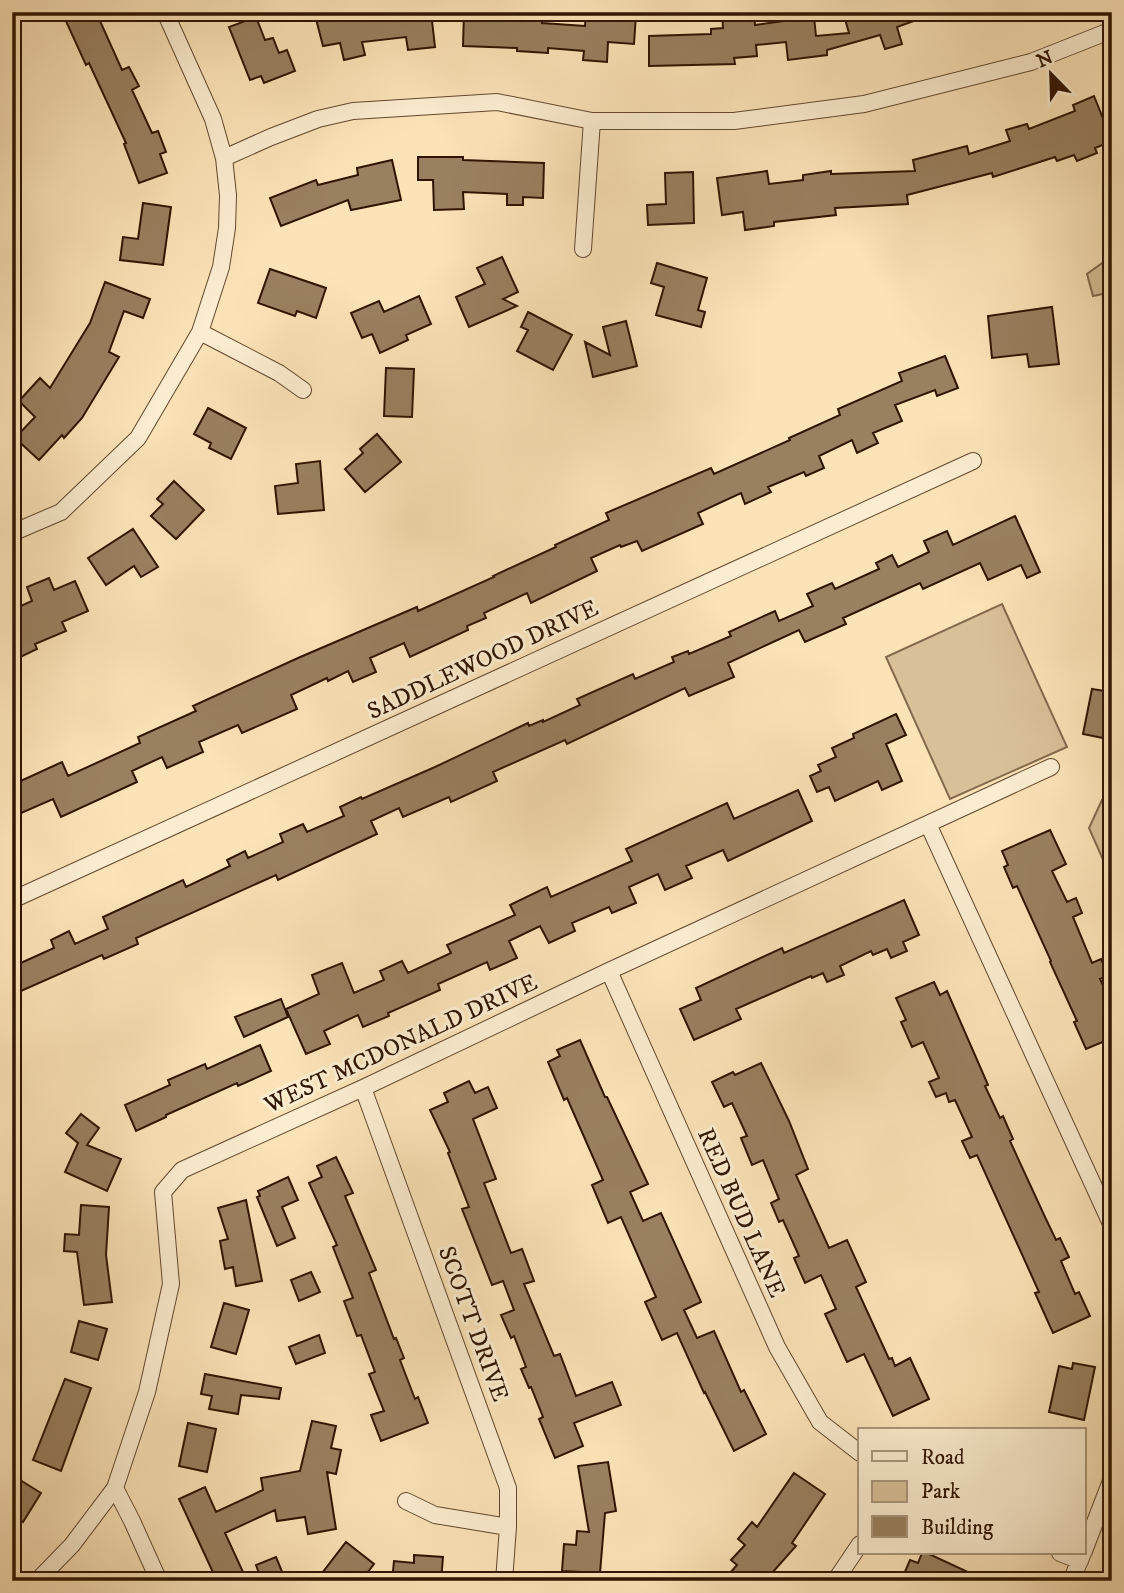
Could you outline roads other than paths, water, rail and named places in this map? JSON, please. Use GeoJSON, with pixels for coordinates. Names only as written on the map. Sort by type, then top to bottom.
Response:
{"type":"FeatureCollection","features":[{"type":"Feature","properties":{"kind":"street"},"geometry":{"type":"LineString","coordinates":[[12,533],[61,512],[138,438],[200,332],[221,267],[227,228],[228,195],[224,159],[213,119],[165,12]]}},
{"type":"Feature","properties":{"kind":"street"},"geometry":{"type":"LineString","coordinates":[[224,159],[271,137],[353,111],[497,102],[592,121],[734,121],[864,104],[1031,62],[1112,30]]}},
{"type":"Feature","properties":{"kind":"street"},"geometry":{"type":"LineString","coordinates":[[583,249],[592,121]]}},
{"type":"Feature","properties":{"kind":"street"},"geometry":{"type":"LineString","coordinates":[[200,332],[279,373],[303,390]]}},
{"type":"Feature","properties":{"kind":"street","name":"SADDLEWOOD DRIVE"},"geometry":{"type":"LineString","coordinates":[[12,900],[973,461]]}},
{"type":"Feature","properties":{"kind":"street","name":"WEST MCDONALD DRIVE"},"geometry":{"type":"LineString","coordinates":[[37,1581],[72,1545],[115,1488],[147,1392],[171,1284],[163,1192],[182,1170],[1051,767]]}},
{"type":"Feature","properties":{"kind":"street"},"geometry":{"type":"LineString","coordinates":[[928,824],[1112,1226]]}},
{"type":"Feature","properties":{"kind":"street","name":"RED BUD LANE"},"geometry":{"type":"LineString","coordinates":[[609,971],[777,1347],[820,1422],[858,1451]]}},
{"type":"Feature","properties":{"kind":"street","name":"SCOTT DRIVE"},"geometry":{"type":"LineString","coordinates":[[363,1088],[508,1488],[504,1581]]}},
{"type":"Feature","properties":{"kind":"street"},"geometry":{"type":"LineString","coordinates":[[1086,1545],[1112,1478]]}},
{"type":"Feature","properties":{"kind":"street"},"geometry":{"type":"LineString","coordinates":[[115,1488],[159,1581]]}},
{"type":"Feature","properties":{"kind":"street"},"geometry":{"type":"LineString","coordinates":[[406,1501],[435,1515],[508,1527]]}},
{"type":"Feature","properties":{"kind":"street"},"geometry":{"type":"LineString","coordinates":[[835,1581],[858,1547]]}},
{"type":"Feature","properties":{"kind":"street"},"geometry":{"type":"LineString","coordinates":[[1071,1581],[1082,1555]]}}]}
